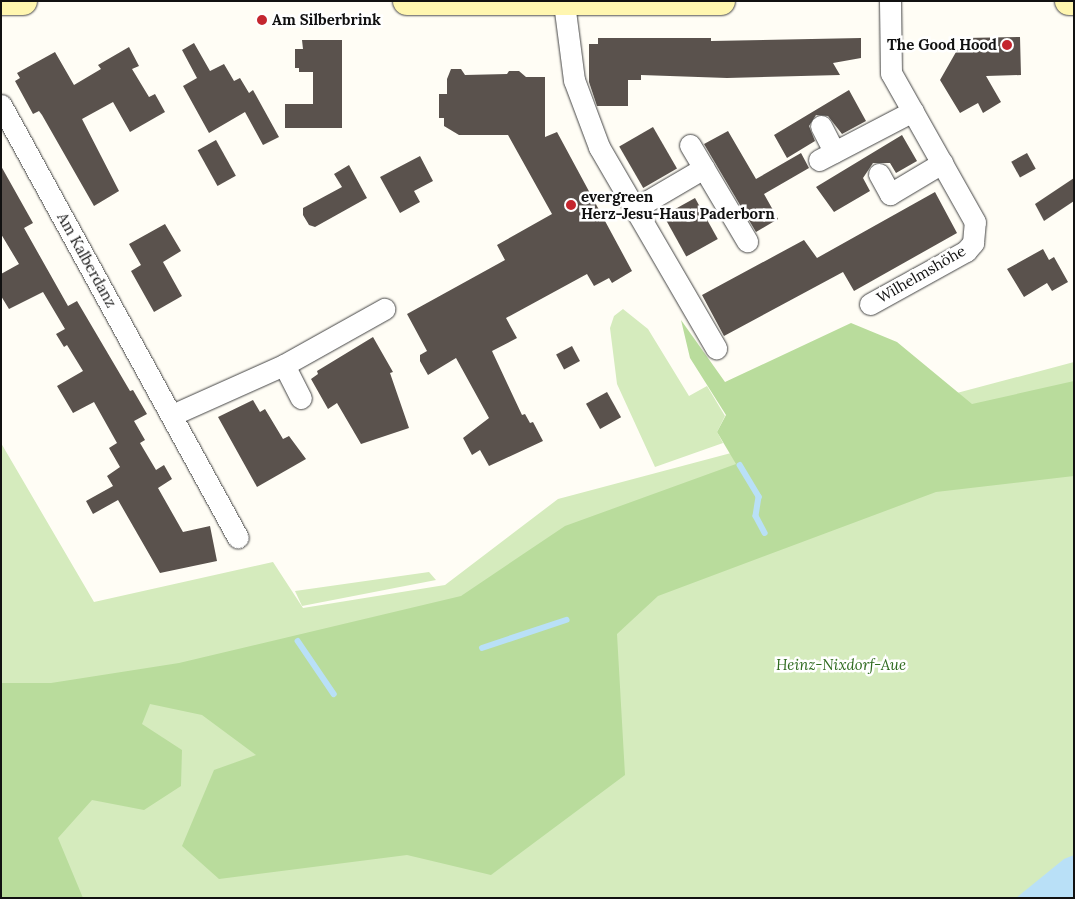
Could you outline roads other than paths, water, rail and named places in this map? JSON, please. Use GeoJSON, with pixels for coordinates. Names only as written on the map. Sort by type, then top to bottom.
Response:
{"type":"FeatureCollection","features":[{"type":"Feature","properties":{"kind":"main road"},"geometry":{"type":"LineString","coordinates":[[1,2],[23,1]]}},
{"type":"Feature","properties":{"kind":"main road"},"geometry":{"type":"LineString","coordinates":[[407,1],[721,1]]}},
{"type":"Feature","properties":{"kind":"main road"},"geometry":{"type":"LineString","coordinates":[[1069,1],[1074,2]]}},
{"type":"Feature","properties":{"kind":"street","name":"Wilhelmshöhe"},"geometry":{"type":"LineString","coordinates":[[870,304],[966,251],[973,243],[975,222],[891,73],[890,1]]}},
{"type":"Feature","properties":{"kind":"street"},"geometry":{"type":"LineString","coordinates":[[564,2],[574,80],[599,147],[716,348]]}},
{"type":"Feature","properties":{"kind":"street","name":"Am Kalberdanz"},"geometry":{"type":"LineString","coordinates":[[1,105],[238,537]]}},
{"type":"Feature","properties":{"kind":"street"},"geometry":{"type":"LineString","coordinates":[[821,126],[826,156],[913,110]]}},
{"type":"Feature","properties":{"kind":"street"},"geometry":{"type":"LineString","coordinates":[[690,144],[746,241]]}},
{"type":"Feature","properties":{"kind":"street"},"geometry":{"type":"LineString","coordinates":[[879,174],[890,194],[942,163]]}},
{"type":"Feature","properties":{"kind":"street"},"geometry":{"type":"LineString","coordinates":[[634,209],[704,168]]}},
{"type":"Feature","properties":{"kind":"street"},"geometry":{"type":"LineString","coordinates":[[172,415],[284,364],[384,309]]}},
{"type":"Feature","properties":{"kind":"street"},"geometry":{"type":"LineString","coordinates":[[284,364],[301,398]]}},
{"type":"Feature","properties":{"kind":"water"},"geometry":{"type":"Polygon","coordinates":[[[1074,855],[1074,898],[1016,898],[1064,859],[1074,855]]]}},
{"type":"Feature","properties":{"kind":"waterway"},"geometry":{"type":"LineString","coordinates":[[740,465],[759,497],[756,516],[765,533]]}},
{"type":"Feature","properties":{"kind":"waterway"},"geometry":{"type":"LineString","coordinates":[[482,648],[566,620]]}},
{"type":"Feature","properties":{"kind":"waterway"},"geometry":{"type":"LineString","coordinates":[[298,641],[334,694]]}},
{"type":"Feature","properties":{"kind":"place","name":"Am Silberbrink"},"geometry":{"type":"Point","coordinates":[262,20]}},
{"type":"Feature","properties":{"kind":"place","name":"The Good Hood"},"geometry":{"type":"Point","coordinates":[1007,45]}},
{"type":"Feature","properties":{"kind":"place","name":"evergreen Herz-Jesu-Haus Paderborn"},"geometry":{"type":"Point","coordinates":[571,205]}},
{"type":"Feature","properties":{"kind":"park label","name":"Heinz-Nixdorf-Aue"},"geometry":{"type":"Point","coordinates":[841,665]}}]}
